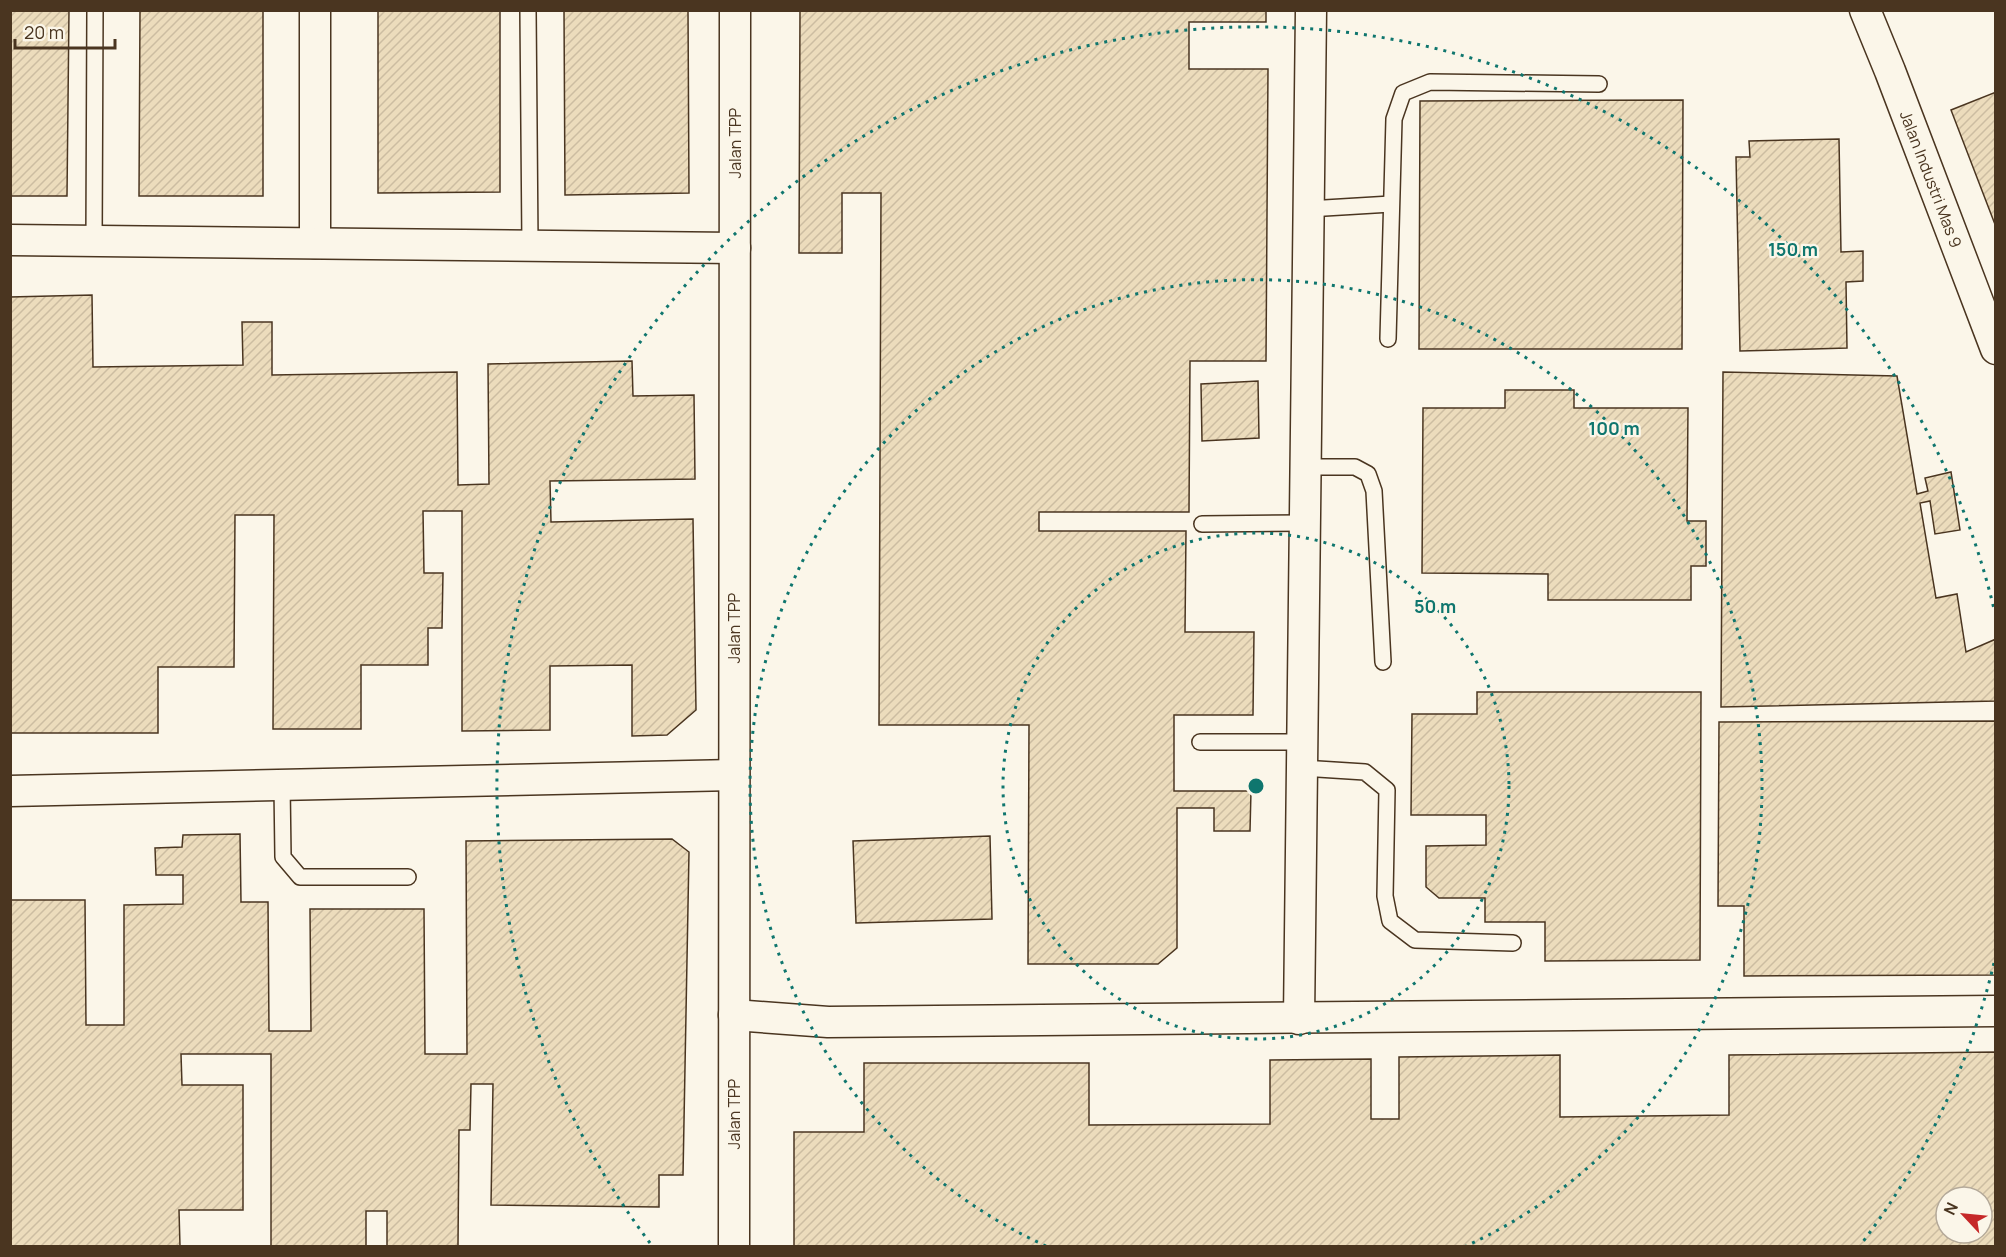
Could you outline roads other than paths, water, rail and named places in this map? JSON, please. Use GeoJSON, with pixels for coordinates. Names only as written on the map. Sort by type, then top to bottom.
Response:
{"type":"FeatureCollection","features":[{"type":"Feature","properties":{"kind":"street"},"geometry":{"type":"LineString","coordinates":[[315,10],[315,243]]}},
{"type":"Feature","properties":{"kind":"street","name":"Jalan TPP"},"geometry":{"type":"LineString","coordinates":[[734,1246],[735,10]]}},
{"type":"Feature","properties":{"kind":"street"},"geometry":{"type":"LineString","coordinates":[[1299,1018],[1311,10]]}},
{"type":"Feature","properties":{"kind":"street","name":"Jalan Industri Mas 9"},"geometry":{"type":"LineString","coordinates":[[1864,10],[1890,71],[1995,349]]}},
{"type":"Feature","properties":{"kind":"street"},"geometry":{"type":"LineString","coordinates":[[10,240],[735,248]]}},
{"type":"Feature","properties":{"kind":"street"},"geometry":{"type":"LineString","coordinates":[[10,791],[734,775]]}},
{"type":"Feature","properties":{"kind":"street"},"geometry":{"type":"LineString","coordinates":[[734,1015],[828,1022],[1995,1011]]}},
{"type":"Feature","properties":{"kind":"lane"},"geometry":{"type":"LineString","coordinates":[[94,241],[95,10]]}},
{"type":"Feature","properties":{"kind":"lane"},"geometry":{"type":"LineString","coordinates":[[528,10],[530,245]]}},
{"type":"Feature","properties":{"kind":"lane"},"geometry":{"type":"LineString","coordinates":[[1388,339],[1394,119],[1402,93],[1430,82],[1599,84]]}},
{"type":"Feature","properties":{"kind":"lane"},"geometry":{"type":"LineString","coordinates":[[1308,209],[1391,204]]}},
{"type":"Feature","properties":{"kind":"lane"},"geometry":{"type":"LineString","coordinates":[[1305,466],[1355,467],[1368,474],[1374,491],[1383,662]]}},
{"type":"Feature","properties":{"kind":"lane"},"geometry":{"type":"LineString","coordinates":[[1202,524],[1305,523]]}},
{"type":"Feature","properties":{"kind":"lane"},"geometry":{"type":"LineString","coordinates":[[1200,742],[1302,755],[1365,772],[1387,790],[1385,896],[1390,921],[1415,940],[1513,943]]}},
{"type":"Feature","properties":{"kind":"lane"},"geometry":{"type":"LineString","coordinates":[[282,785],[283,857],[300,878],[408,877]]}}]}
